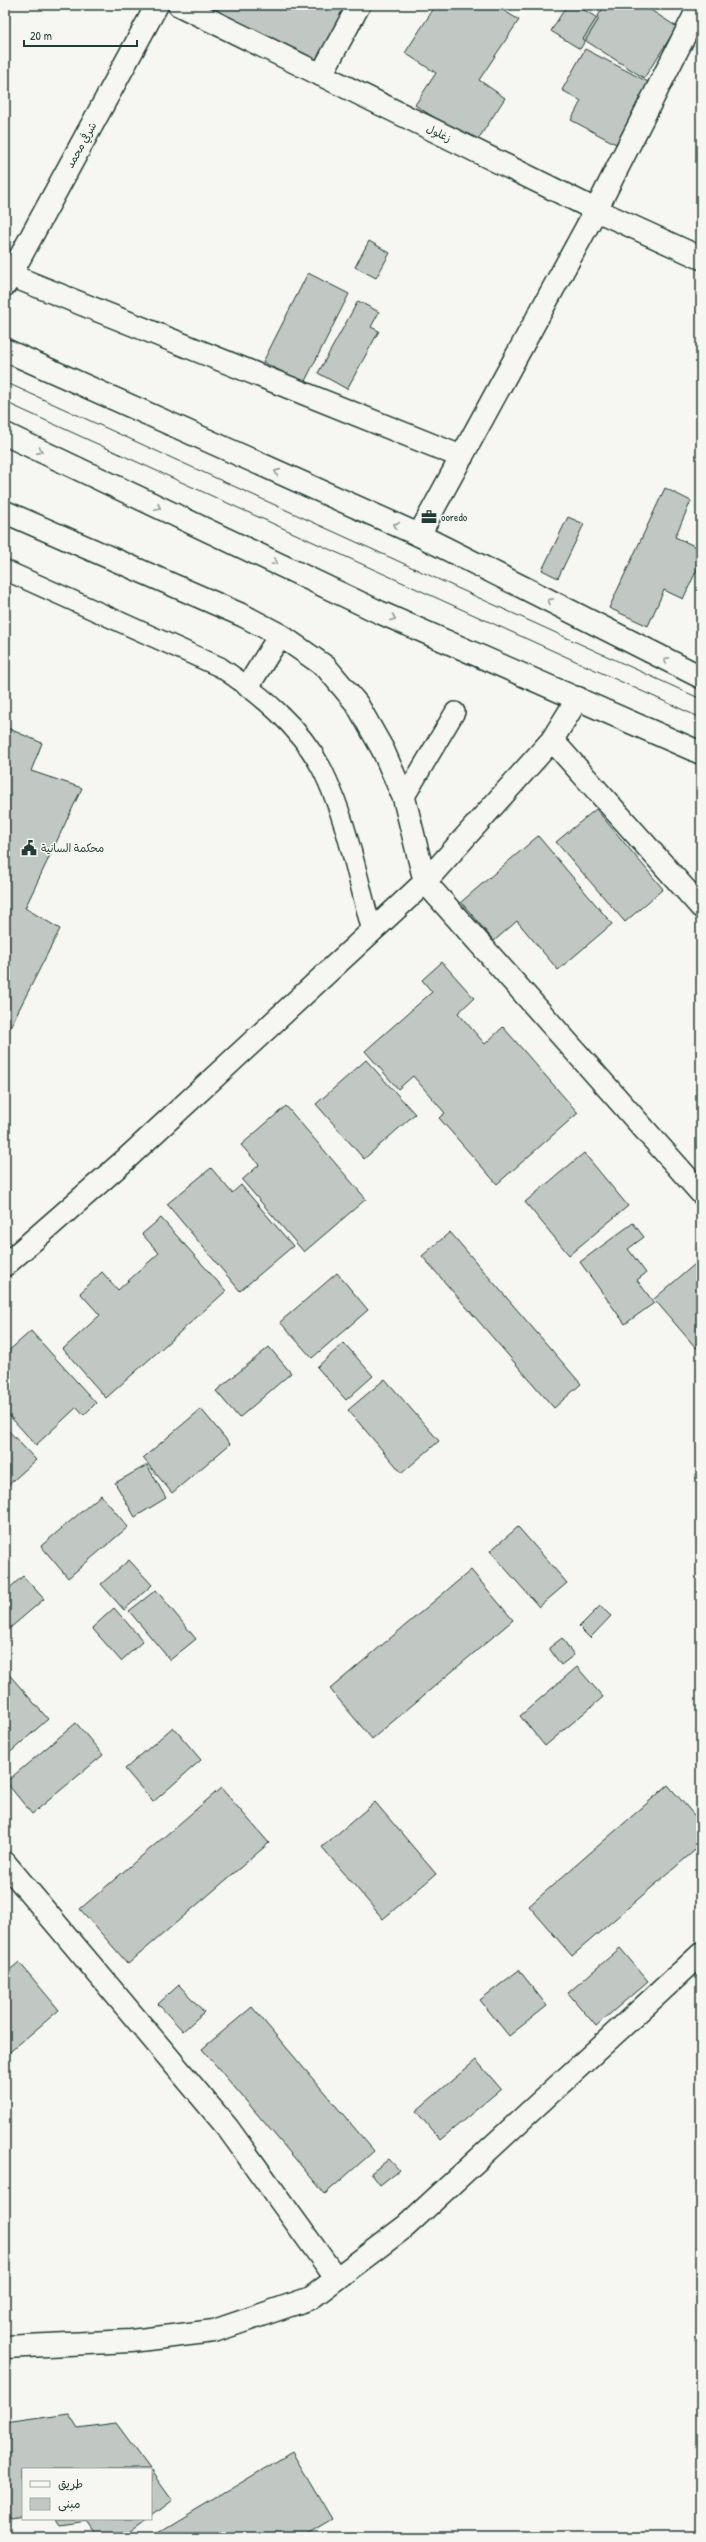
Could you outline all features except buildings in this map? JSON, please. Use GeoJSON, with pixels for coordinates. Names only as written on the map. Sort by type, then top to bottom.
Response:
{"type":"FeatureCollection","features":[{"type":"Feature","properties":{"kind":"street","name":"شرفي محمد"},"geometry":{"type":"LineString","coordinates":[[7,278],[157,5]]}},
{"type":"Feature","properties":{"kind":"street","name":"زغلول"},"geometry":{"type":"LineString","coordinates":[[179,5],[596,210],[701,258]]}},
{"type":"Feature","properties":{"kind":"street"},"geometry":{"type":"LineString","coordinates":[[322,75],[359,5]]}},
{"type":"Feature","properties":{"kind":"street"},"geometry":{"type":"LineString","coordinates":[[419,535],[596,210],[700,5]]}},
{"type":"Feature","properties":{"kind":"street"},"geometry":{"type":"LineString","coordinates":[[7,278],[462,456]]}},
{"type":"Feature","properties":{"kind":"street"},"geometry":{"type":"LineString","coordinates":[[5,350],[419,535],[701,677]]}},
{"type":"Feature","properties":{"kind":"street"},"geometry":{"type":"LineString","coordinates":[[5,434],[379,612],[701,753]]}},
{"type":"Feature","properties":{"kind":"street"},"geometry":{"type":"LineString","coordinates":[[5,512],[244,616],[280,635],[326,667],[357,704],[383,750],[404,798],[425,882],[701,1193]]}},
{"type":"Feature","properties":{"kind":"street"},"geometry":{"type":"LineString","coordinates":[[248,686],[280,635]]}},
{"type":"Feature","properties":{"kind":"street"},"geometry":{"type":"LineString","coordinates":[[5,1265],[124,1161],[425,882],[552,740],[578,698]]}},
{"type":"Feature","properties":{"kind":"street"},"geometry":{"type":"LineString","coordinates":[[552,740],[701,907]]}},
{"type":"Feature","properties":{"kind":"street"},"geometry":{"type":"LineString","coordinates":[[5,1863],[227,2127],[336,2278]]}},
{"type":"Feature","properties":{"kind":"street"},"geometry":{"type":"LineString","coordinates":[[5,2347],[131,2341],[214,2331],[311,2298],[406,2226],[701,1954]]}},
{"type":"Feature","properties":{"kind":"lane"},"geometry":{"type":"LineString","coordinates":[[5,570],[220,667],[248,686],[274,708],[295,730],[321,768],[338,807],[372,931]]}},
{"type":"Feature","properties":{"kind":"lane"},"geometry":{"type":"LineString","coordinates":[[404,798],[455,712]]}},
{"type":"Feature","properties":{"kind":"tram line"},"geometry":{"type":"LineString","coordinates":[[5,382],[701,699]]}},
{"type":"Feature","properties":{"kind":"tram line"},"geometry":{"type":"LineString","coordinates":[[5,402],[701,718]]}},
{"type":"Feature","properties":{"kind":"place","name":"ooredo"},"geometry":{"type":"Point","coordinates":[429,517]}},
{"type":"Feature","properties":{"kind":"place","name":"محكمة السانية"},"geometry":{"type":"Point","coordinates":[29,848]}}]}
